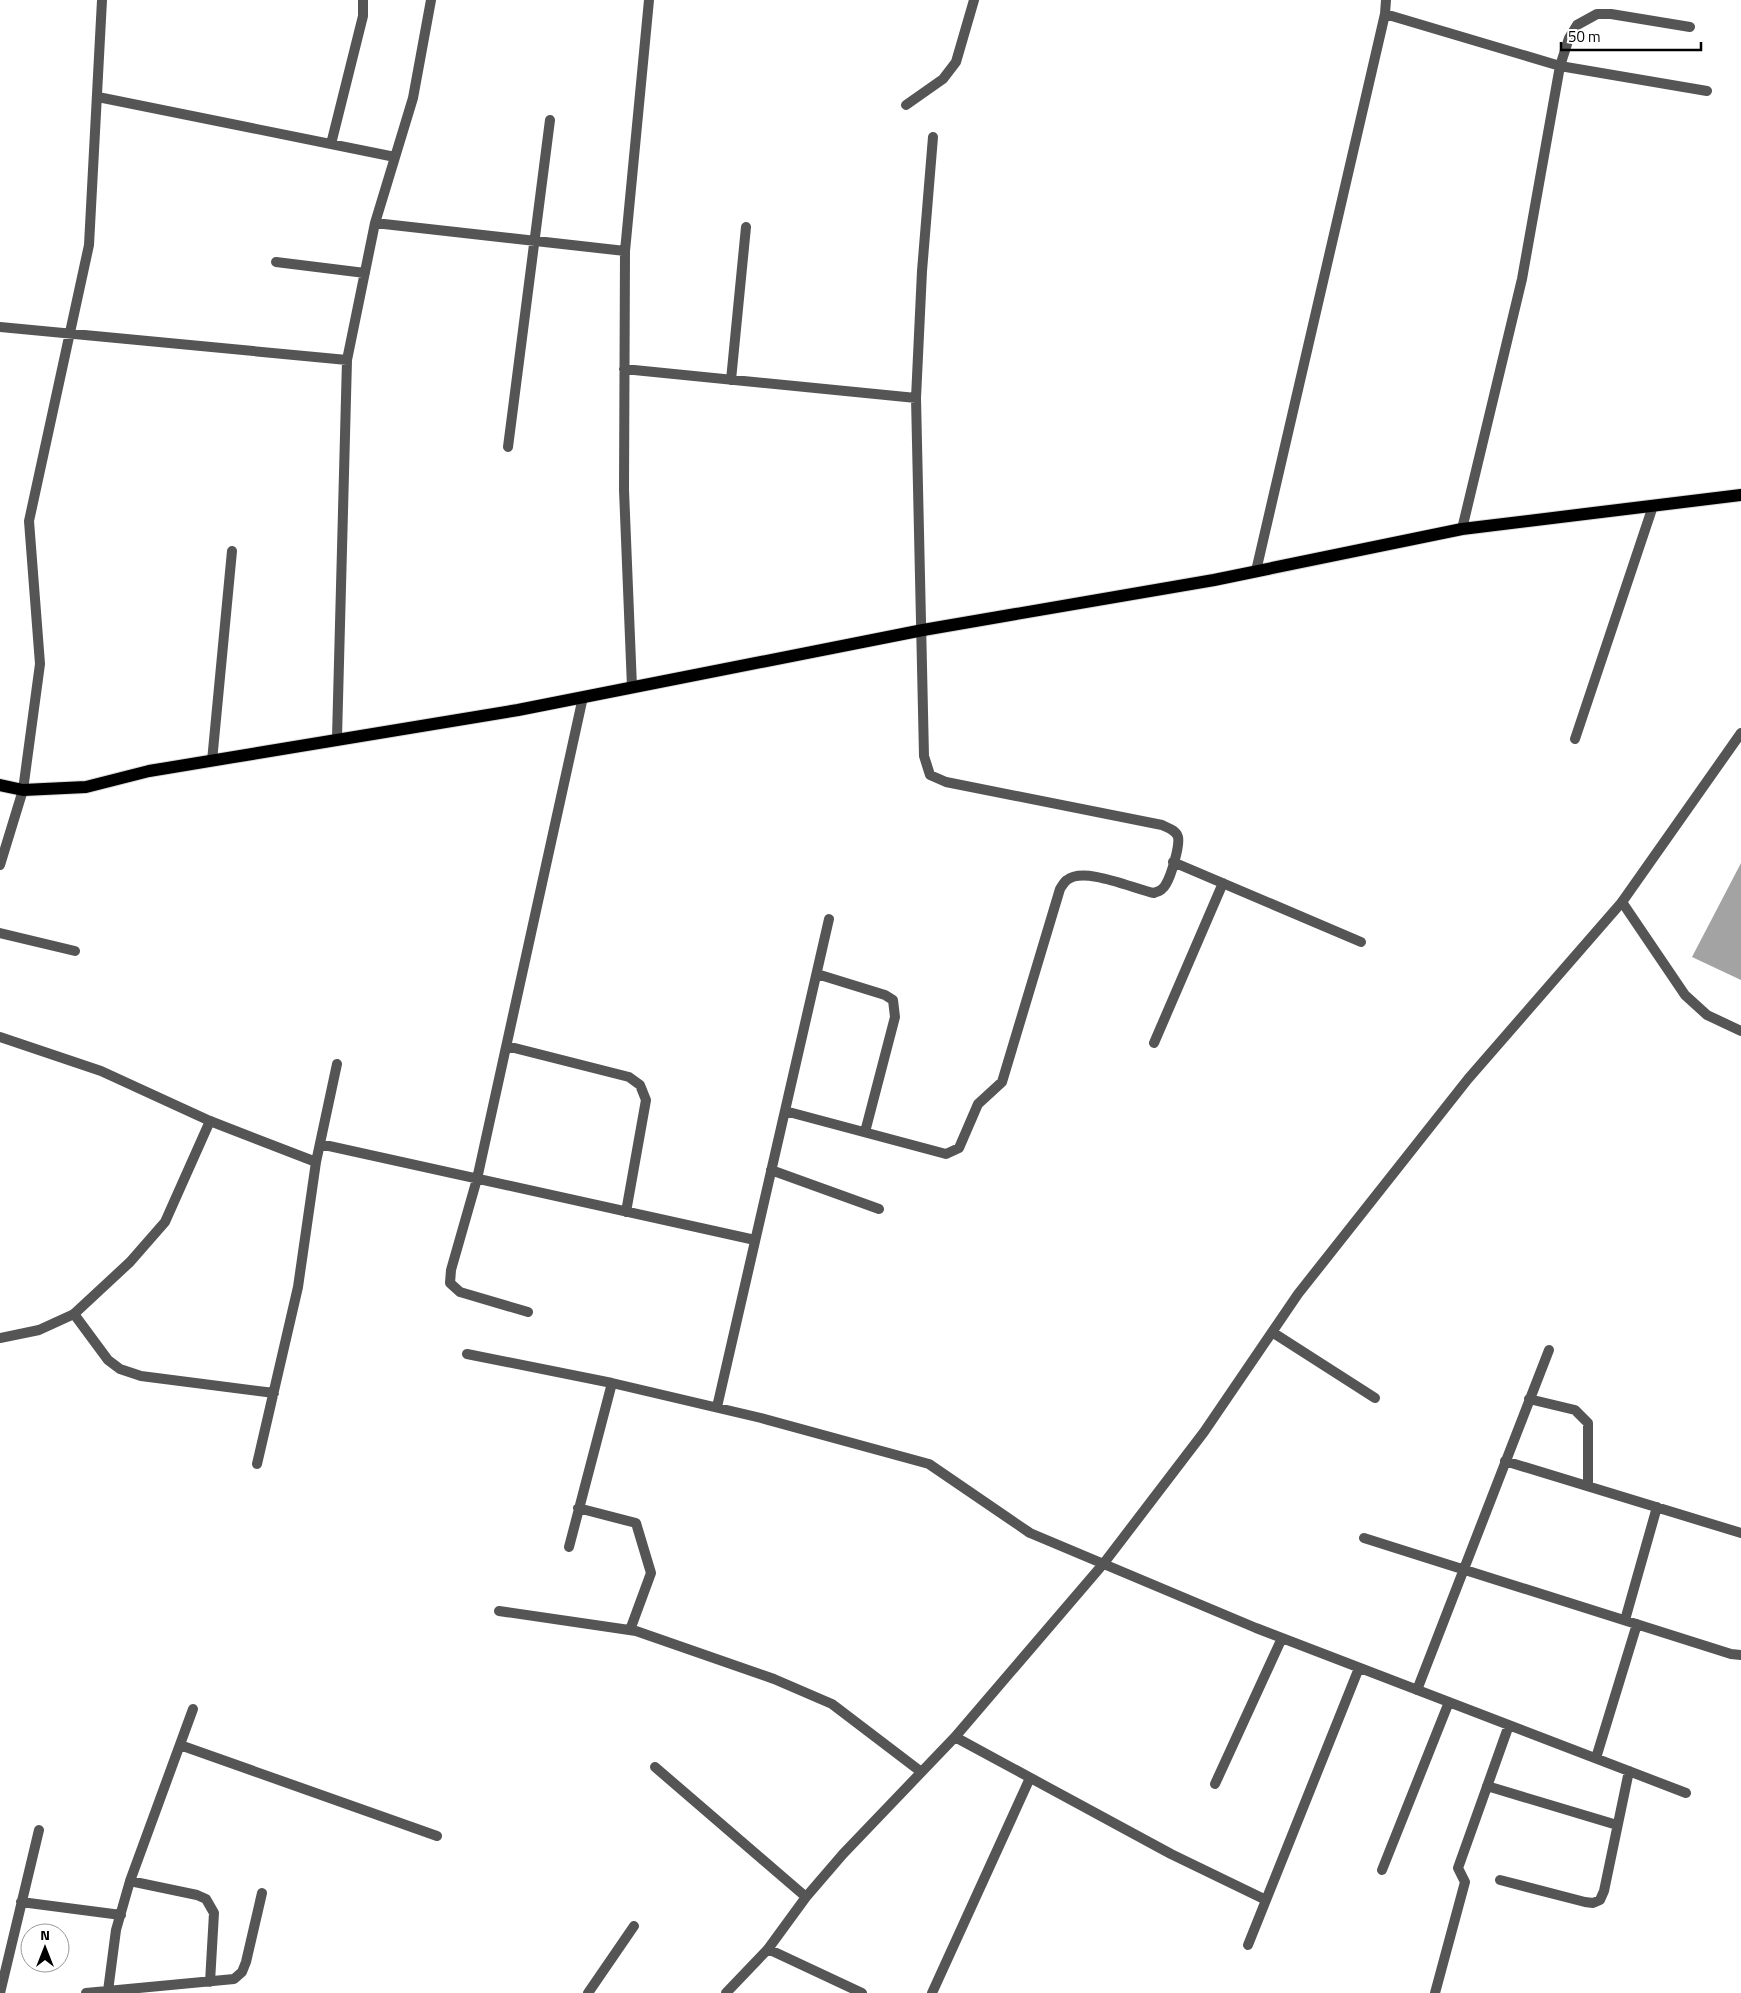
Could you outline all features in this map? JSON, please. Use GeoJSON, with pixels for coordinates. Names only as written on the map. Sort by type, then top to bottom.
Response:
{"type":"FeatureCollection","features":[{"type":"Feature","properties":{"kind":"main road"},"geometry":{"type":"LineString","coordinates":[[0,785],[23,790],[86,787],[149,771],[337,738],[518,710],[923,630],[1204,582],[1462,529],[1741,495]]}},
{"type":"Feature","properties":{"kind":"street"},"geometry":{"type":"LineString","coordinates":[[0,865],[23,790],[40,664],[29,521],[68,333],[89,245],[102,0]]}},
{"type":"Feature","properties":{"kind":"street"},"geometry":{"type":"LineString","coordinates":[[331,144],[363,16],[363,0]]}},
{"type":"Feature","properties":{"kind":"street"},"geometry":{"type":"LineString","coordinates":[[337,738],[347,360],[375,223],[413,98],[431,0]]}},
{"type":"Feature","properties":{"kind":"street"},"geometry":{"type":"LineString","coordinates":[[632,687],[624,490],[624,250],[650,0]]}},
{"type":"Feature","properties":{"kind":"street"},"geometry":{"type":"LineString","coordinates":[[906,105],[943,80],[956,62],[974,0]]}},
{"type":"Feature","properties":{"kind":"street"},"geometry":{"type":"LineString","coordinates":[[1256,571],[1385,14],[1386,0]]}},
{"type":"Feature","properties":{"kind":"street"},"geometry":{"type":"LineString","coordinates":[[1385,14],[1560,66],[1706,91]]}},
{"type":"Feature","properties":{"kind":"street"},"geometry":{"type":"LineString","coordinates":[[1462,529],[1522,279],[1560,66],[1569,38],[1577,26],[1596,14],[1611,14],[1690,27]]}},
{"type":"Feature","properties":{"kind":"street"},"geometry":{"type":"LineString","coordinates":[[98,97],[395,157]]}},
{"type":"Feature","properties":{"kind":"street"},"geometry":{"type":"LineString","coordinates":[[508,447],[550,120]]}},
{"type":"Feature","properties":{"kind":"street"},"geometry":{"type":"LineString","coordinates":[[785,1111],[946,1154],[959,1148],[978,1104],[1002,1082],[1060,889],[1067,879],[1079,875],[1090,875],[1154,893],[1161,891],[1167,884],[1178,837],[1174,830],[1162,825],[946,782],[930,774],[924,756],[923,630],[916,398],[922,271],[933,137]]}},
{"type":"Feature","properties":{"kind":"street"},"geometry":{"type":"LineString","coordinates":[[375,223],[624,250]]}},
{"type":"Feature","properties":{"kind":"street"},"geometry":{"type":"LineString","coordinates":[[731,380],[746,227]]}},
{"type":"Feature","properties":{"kind":"street"},"geometry":{"type":"LineString","coordinates":[[276,262],[365,272]]}},
{"type":"Feature","properties":{"kind":"street"},"geometry":{"type":"LineString","coordinates":[[0,326],[347,360]]}},
{"type":"Feature","properties":{"kind":"street"},"geometry":{"type":"LineString","coordinates":[[624,369],[916,398]]}},
{"type":"Feature","properties":{"kind":"street"},"geometry":{"type":"LineString","coordinates":[[1575,739],[1653,506]]}},
{"type":"Feature","properties":{"kind":"street"},"geometry":{"type":"LineString","coordinates":[[212,760],[232,551]]}},
{"type":"Feature","properties":{"kind":"street"},"geometry":{"type":"LineString","coordinates":[[528,1312],[460,1292],[450,1283],[450,1270],[477,1179],[583,697]]}},
{"type":"Feature","properties":{"kind":"street"},"geometry":{"type":"LineString","coordinates":[[726,1993],[768,1948],[806,1897],[920,1771],[955,1736],[1104,1563],[1204,1432],[1298,1294],[1468,1079],[1622,902],[1741,732]]}},
{"type":"Feature","properties":{"kind":"street"},"geometry":{"type":"LineString","coordinates":[[1173,862],[1361,942]]}},
{"type":"Feature","properties":{"kind":"street"},"geometry":{"type":"LineString","coordinates":[[1154,1043],[1222,883]]}},
{"type":"Feature","properties":{"kind":"street"},"geometry":{"type":"LineString","coordinates":[[1622,902],[1685,995],[1707,1015],[1741,1031]]}},
{"type":"Feature","properties":{"kind":"street"},"geometry":{"type":"LineString","coordinates":[[717,1408],[829,920]]}},
{"type":"Feature","properties":{"kind":"street"},"geometry":{"type":"LineString","coordinates":[[0,934],[75,952]]}},
{"type":"Feature","properties":{"kind":"street"},"geometry":{"type":"LineString","coordinates":[[817,974],[885,995],[893,1000],[895,1017],[865,1132]]}},
{"type":"Feature","properties":{"kind":"street"},"geometry":{"type":"LineString","coordinates":[[0,1037],[101,1071],[210,1121],[316,1162]]}},
{"type":"Feature","properties":{"kind":"street"},"geometry":{"type":"LineString","coordinates":[[507,1046],[629,1077],[640,1085],[646,1100],[626,1212]]}},
{"type":"Feature","properties":{"kind":"street"},"geometry":{"type":"LineString","coordinates":[[257,1464],[298,1287],[316,1162],[336,1064]]}},
{"type":"Feature","properties":{"kind":"street"},"geometry":{"type":"LineString","coordinates":[[0,1338],[39,1330],[74,1314],[130,1262],[165,1222],[210,1121]]}},
{"type":"Feature","properties":{"kind":"street"},"geometry":{"type":"LineString","coordinates":[[320,1144],[755,1240]]}},
{"type":"Feature","properties":{"kind":"street"},"geometry":{"type":"LineString","coordinates":[[772,1170],[879,1209]]}},
{"type":"Feature","properties":{"kind":"street"},"geometry":{"type":"LineString","coordinates":[[74,1314],[108,1360],[120,1369],[141,1376],[274,1392]]}},
{"type":"Feature","properties":{"kind":"street"},"geometry":{"type":"LineString","coordinates":[[1272,1332],[1374,1398]]}},
{"type":"Feature","properties":{"kind":"street"},"geometry":{"type":"LineString","coordinates":[[1417,1690],[1549,1350]]}},
{"type":"Feature","properties":{"kind":"street"},"geometry":{"type":"LineString","coordinates":[[467,1354],[612,1383],[717,1408],[929,1464],[1030,1534],[1282,1638],[1686,1793]]}},
{"type":"Feature","properties":{"kind":"street"},"geometry":{"type":"LineString","coordinates":[[569,1546],[612,1383]]}},
{"type":"Feature","properties":{"kind":"street"},"geometry":{"type":"LineString","coordinates":[[1529,1399],[1575,1410],[1588,1423],[1588,1486]]}},
{"type":"Feature","properties":{"kind":"street"},"geometry":{"type":"LineString","coordinates":[[1505,1461],[1741,1533]]}},
{"type":"Feature","properties":{"kind":"street"},"geometry":{"type":"LineString","coordinates":[[1625,1620],[1658,1507]]}},
{"type":"Feature","properties":{"kind":"street"},"geometry":{"type":"LineString","coordinates":[[578,1508],[636,1523],[651,1573],[630,1630]]}},
{"type":"Feature","properties":{"kind":"street"},"geometry":{"type":"LineString","coordinates":[[1364,1538],[1741,1656]]}},
{"type":"Feature","properties":{"kind":"street"},"geometry":{"type":"LineString","coordinates":[[499,1611],[630,1630],[774,1679],[824,1700],[920,1771]]}},
{"type":"Feature","properties":{"kind":"street"},"geometry":{"type":"LineString","coordinates":[[1596,1758],[1637,1624]]}},
{"type":"Feature","properties":{"kind":"street"},"geometry":{"type":"LineString","coordinates":[[1216,1784],[1282,1638]]}},
{"type":"Feature","properties":{"kind":"street"},"geometry":{"type":"LineString","coordinates":[[1248,1945],[1359,1668]]}},
{"type":"Feature","properties":{"kind":"street"},"geometry":{"type":"LineString","coordinates":[[1382,1870],[1449,1702]]}},
{"type":"Feature","properties":{"kind":"street"},"geometry":{"type":"LineString","coordinates":[[108,1991],[116,1930],[130,1881],[193,1709]]}},
{"type":"Feature","properties":{"kind":"street"},"geometry":{"type":"LineString","coordinates":[[1436,1993],[1465,1882],[1458,1868],[1509,1725]]}},
{"type":"Feature","properties":{"kind":"street"},"geometry":{"type":"LineString","coordinates":[[955,1736],[1171,1854],[1266,1900]]}},
{"type":"Feature","properties":{"kind":"street"},"geometry":{"type":"LineString","coordinates":[[180,1745],[437,1836]]}},
{"type":"Feature","properties":{"kind":"street"},"geometry":{"type":"LineString","coordinates":[[655,1767],[806,1897]]}},
{"type":"Feature","properties":{"kind":"street"},"geometry":{"type":"LineString","coordinates":[[1500,1880],[1585,1902],[1594,1903],[1600,1900],[1629,1771]]}},
{"type":"Feature","properties":{"kind":"street"},"geometry":{"type":"LineString","coordinates":[[932,1993],[1030,1778]]}},
{"type":"Feature","properties":{"kind":"street"},"geometry":{"type":"LineString","coordinates":[[1487,1786],[1617,1825]]}},
{"type":"Feature","properties":{"kind":"street"},"geometry":{"type":"LineString","coordinates":[[0,1993],[39,1830]]}},
{"type":"Feature","properties":{"kind":"street"},"geometry":{"type":"LineString","coordinates":[[130,1881],[198,1895],[211,1905],[214,1912],[210,1982]]}},
{"type":"Feature","properties":{"kind":"street"},"geometry":{"type":"LineString","coordinates":[[86,1993],[125,1991],[234,1979],[242,1972],[246,1962],[262,1893]]}},
{"type":"Feature","properties":{"kind":"street"},"geometry":{"type":"LineString","coordinates":[[22,1902],[121,1915]]}},
{"type":"Feature","properties":{"kind":"street"},"geometry":{"type":"LineString","coordinates":[[588,1993],[634,1926]]}},
{"type":"Feature","properties":{"kind":"street"},"geometry":{"type":"LineString","coordinates":[[768,1948],[862,1993]]}},
{"type":"Feature","properties":{"kind":"shaded area"},"geometry":{"type":"Polygon","coordinates":[[[1741,863],[1741,980],[1692,957],[1741,863]]]}}]}
